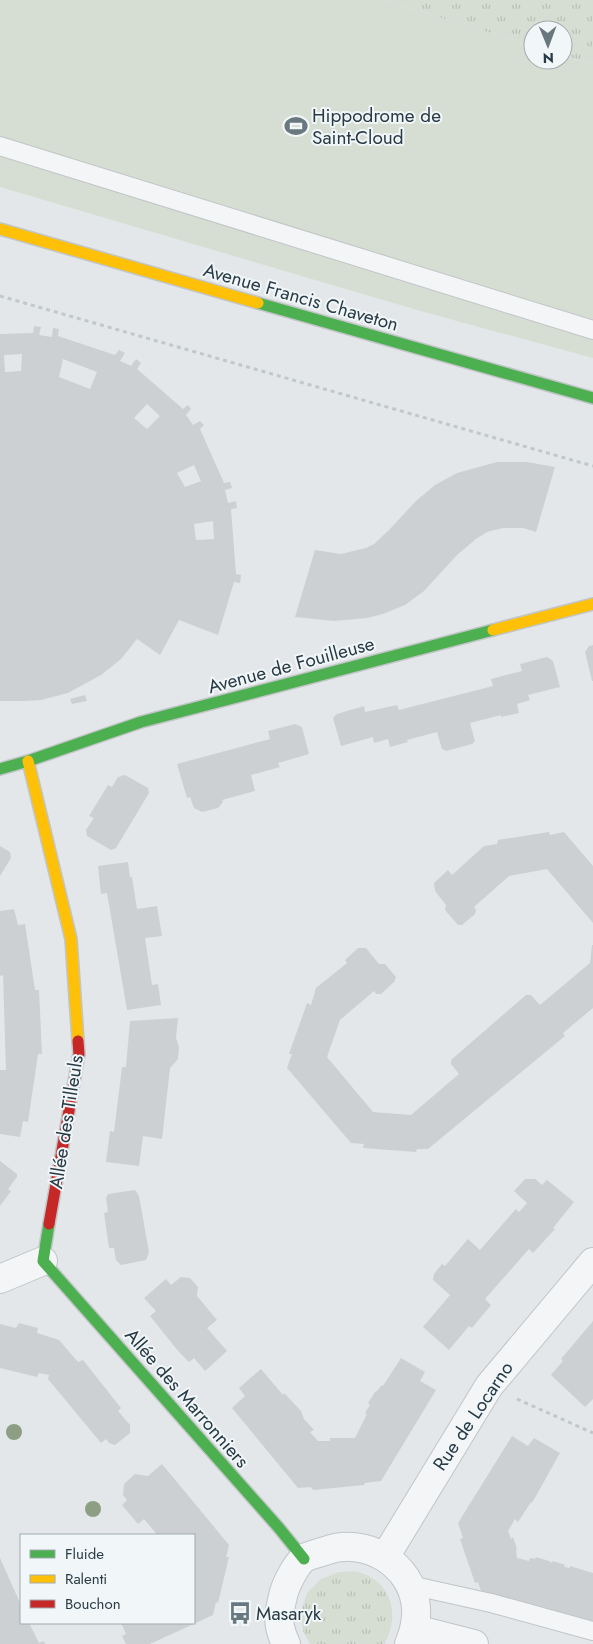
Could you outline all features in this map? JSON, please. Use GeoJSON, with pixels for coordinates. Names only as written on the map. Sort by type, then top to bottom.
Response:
{"type":"FeatureCollection","features":[{"type":"Feature","properties":{"kind":"street","name":"Avenue Francis Chaveton"},"geometry":{"type":"LineString","coordinates":[[0,229],[593,398]]}},
{"type":"Feature","properties":{"kind":"street","name":"Avenue de Fouilleuse"},"geometry":{"type":"LineString","coordinates":[[0,769],[28,762],[141,722],[593,604]]}},
{"type":"Feature","properties":{"kind":"street","name":"Allée des Tilleuls"},"geometry":{"type":"LineString","coordinates":[[28,762],[71,939],[79,1054],[43,1261]]}},
{"type":"Feature","properties":{"kind":"street"},"geometry":{"type":"LineString","coordinates":[[0,1279],[43,1261]]}},
{"type":"Feature","properties":{"kind":"street","name":"Allée des Marronniers"},"geometry":{"type":"LineString","coordinates":[[43,1261],[304,1559]]}},
{"type":"Feature","properties":{"kind":"street","name":"Rue de Locarno"},"geometry":{"type":"LineString","coordinates":[[384,1557],[489,1386],[593,1262]]}},
{"type":"Feature","properties":{"kind":"street"},"geometry":{"type":"LineString","coordinates":[[284,1643],[279,1627],[280,1608],[285,1588],[304,1559],[336,1547],[361,1547],[384,1557],[399,1569],[410,1585],[416,1606],[412,1636],[474,1644]]}},
{"type":"Feature","properties":{"kind":"lane"},"geometry":{"type":"LineString","coordinates":[[0,146],[593,330]]}},
{"type":"Feature","properties":{"kind":"lane"},"geometry":{"type":"LineString","coordinates":[[410,1585],[490,1603],[593,1631]]}},
{"type":"Feature","properties":{"kind":"path"},"geometry":{"type":"LineString","coordinates":[[0,296],[593,466]]}},
{"type":"Feature","properties":{"kind":"path"},"geometry":{"type":"LineString","coordinates":[[489,1386],[593,1433]]}},
{"type":"Feature","properties":{"kind":"green space","name":"Hippodrome de Saint-Cloud"},"geometry":{"type":"Polygon","coordinates":[[[0,0],[383,0],[523,43],[523,70],[573,70],[573,58],[593,64],[593,358],[424,312],[0,187],[0,0]]]}},
{"type":"Feature","properties":{"kind":"green space"},"geometry":{"type":"Polygon","coordinates":[[[383,0],[593,0],[593,64],[573,58],[573,20],[523,20],[523,43],[383,0]]]}},
{"type":"Feature","properties":{"kind":"green space"},"geometry":{"type":"Polygon","coordinates":[[[339,1572],[358,1572],[379,1583],[386,1591],[392,1611],[392,1622],[384,1644],[310,1644],[303,1631],[301,1612],[307,1593],[321,1579],[339,1572]]]}},
{"type":"Feature","properties":{"kind":"building"},"geometry":{"type":"Polygon","coordinates":[[[34,326],[41,327],[39,335],[52,337],[53,328],[59,329],[58,336],[115,355],[119,350],[125,353],[120,361],[131,366],[136,359],[141,363],[137,369],[183,409],[188,405],[191,409],[186,415],[193,425],[200,421],[204,425],[200,429],[224,483],[230,482],[232,488],[225,490],[228,503],[236,501],[237,508],[231,509],[236,574],[241,575],[240,583],[234,582],[218,635],[179,620],[160,655],[137,639],[121,659],[101,675],[68,693],[41,700],[0,701],[0,334],[33,333],[34,326]],[[22,354],[4,355],[5,372],[21,371],[22,354]],[[63,359],[59,377],[90,389],[97,372],[63,359]],[[147,404],[134,418],[147,429],[160,416],[147,404]],[[194,465],[177,473],[185,487],[201,481],[194,465]],[[213,521],[194,524],[196,540],[214,539],[213,521]]]}},
{"type":"Feature","properties":{"kind":"building"},"geometry":{"type":"Polygon","coordinates":[[[497,462],[527,462],[555,467],[536,532],[523,528],[503,528],[487,532],[457,555],[424,591],[405,605],[383,614],[367,618],[334,621],[295,617],[315,550],[341,554],[366,548],[374,544],[416,501],[435,485],[457,473],[497,462]]]}},
{"type":"Feature","properties":{"kind":"building"},"geometry":{"type":"Polygon","coordinates":[[[593,645],[592,681],[585,652],[589,646],[593,645]]]}},
{"type":"Feature","properties":{"kind":"building"},"geometry":{"type":"Polygon","coordinates":[[[547,657],[553,661],[560,687],[528,695],[530,700],[517,704],[519,713],[501,717],[501,715],[470,723],[475,741],[472,744],[446,751],[442,749],[437,732],[390,747],[388,739],[374,743],[373,737],[341,746],[333,718],[337,714],[364,706],[365,712],[397,705],[399,710],[493,686],[491,679],[522,671],[520,664],[547,657]]]}},
{"type":"Feature","properties":{"kind":"building"},"geometry":{"type":"Polygon","coordinates":[[[85,695],[87,701],[72,704],[70,699],[85,695]]]}},
{"type":"Feature","properties":{"kind":"building"},"geometry":{"type":"Polygon","coordinates":[[[295,724],[302,727],[309,754],[278,763],[280,767],[251,775],[255,791],[222,800],[223,802],[218,808],[202,812],[194,808],[190,797],[187,798],[177,764],[270,739],[268,731],[295,724]]]}},
{"type":"Feature","properties":{"kind":"building"},"geometry":{"type":"Polygon","coordinates":[[[125,775],[148,788],[149,793],[116,848],[111,850],[87,836],[86,830],[94,818],[89,816],[108,785],[112,787],[118,777],[125,775]]]}},
{"type":"Feature","properties":{"kind":"building"},"geometry":{"type":"Polygon","coordinates":[[[549,832],[550,835],[564,832],[593,866],[593,923],[547,869],[509,876],[474,907],[476,910],[475,914],[462,925],[458,925],[445,910],[446,905],[435,891],[434,883],[448,870],[452,875],[484,846],[497,844],[498,840],[549,832]]]}},
{"type":"Feature","properties":{"kind":"building"},"geometry":{"type":"Polygon","coordinates":[[[0,846],[10,852],[11,858],[0,876],[0,846]]]}},
{"type":"Feature","properties":{"kind":"building"},"geometry":{"type":"Polygon","coordinates":[[[128,862],[137,909],[157,906],[162,936],[145,938],[152,985],[158,984],[161,1005],[127,1010],[107,893],[101,894],[98,866],[128,862]]]}},
{"type":"Feature","properties":{"kind":"building"},"geometry":{"type":"Polygon","coordinates":[[[14,909],[18,925],[25,924],[35,990],[39,990],[42,1054],[38,1054],[28,1122],[23,1121],[20,1137],[0,1134],[0,1070],[6,1070],[3,975],[0,976],[0,911],[14,909]]]}},
{"type":"Feature","properties":{"kind":"building"},"geometry":{"type":"Polygon","coordinates":[[[592,945],[593,1008],[563,1033],[565,1036],[428,1149],[417,1149],[416,1152],[363,1148],[364,1144],[351,1143],[287,1068],[292,1054],[289,1054],[307,1003],[311,1005],[316,988],[347,963],[345,960],[358,948],[366,948],[379,964],[385,964],[396,977],[394,982],[381,994],[376,994],[374,991],[340,1020],[327,1057],[373,1112],[411,1115],[459,1074],[451,1064],[451,1060],[526,995],[531,995],[540,1005],[590,963],[592,945]]]}},
{"type":"Feature","properties":{"kind":"building"},"geometry":{"type":"Polygon","coordinates":[[[178,1018],[176,1038],[179,1047],[178,1059],[170,1068],[162,1139],[143,1136],[139,1166],[106,1162],[110,1131],[114,1132],[122,1067],[126,1067],[130,1021],[178,1018]]]}},
{"type":"Feature","properties":{"kind":"building"},"geometry":{"type":"Polygon","coordinates":[[[0,1161],[17,1174],[17,1177],[8,1189],[11,1191],[0,1206],[0,1161]]]}},
{"type":"Feature","properties":{"kind":"building"},"geometry":{"type":"Polygon","coordinates":[[[525,1179],[535,1179],[542,1185],[547,1180],[574,1202],[553,1228],[555,1229],[533,1253],[529,1249],[485,1299],[491,1305],[472,1328],[469,1326],[449,1350],[423,1327],[450,1295],[433,1280],[434,1274],[442,1264],[445,1266],[468,1239],[480,1250],[516,1209],[519,1212],[527,1203],[514,1191],[525,1179]]]}},
{"type":"Feature","properties":{"kind":"building"},"geometry":{"type":"Polygon","coordinates":[[[135,1190],[139,1196],[149,1252],[146,1260],[121,1265],[116,1260],[114,1248],[109,1248],[104,1213],[108,1212],[106,1198],[108,1194],[135,1190]]]}},
{"type":"Feature","properties":{"kind":"building"},"geometry":{"type":"Polygon","coordinates":[[[181,1277],[190,1278],[198,1287],[197,1296],[217,1320],[207,1328],[227,1351],[205,1371],[194,1358],[189,1362],[179,1352],[150,1316],[156,1311],[144,1298],[166,1279],[171,1285],[181,1277]]]}},
{"type":"Feature","properties":{"kind":"building"},"geometry":{"type":"Polygon","coordinates":[[[593,1321],[593,1399],[585,1407],[551,1375],[563,1361],[561,1359],[593,1321]]]}},
{"type":"Feature","properties":{"kind":"building"},"geometry":{"type":"Polygon","coordinates":[[[19,1323],[38,1328],[37,1333],[59,1340],[78,1362],[83,1360],[121,1408],[118,1411],[130,1425],[130,1433],[115,1445],[109,1443],[106,1439],[101,1443],[48,1379],[49,1375],[39,1373],[37,1377],[0,1368],[0,1324],[16,1328],[19,1323]]]}},
{"type":"Feature","properties":{"kind":"building"},"geometry":{"type":"Polygon","coordinates":[[[401,1358],[425,1372],[420,1381],[436,1390],[381,1481],[365,1483],[364,1485],[313,1490],[311,1487],[298,1488],[232,1408],[245,1396],[239,1388],[261,1369],[283,1395],[284,1393],[301,1411],[304,1419],[314,1430],[310,1432],[318,1441],[330,1441],[330,1438],[355,1438],[367,1414],[365,1413],[370,1405],[368,1403],[375,1392],[383,1386],[401,1358]]]}},
{"type":"Feature","properties":{"kind":"building"},"geometry":{"type":"Polygon","coordinates":[[[512,1436],[528,1446],[534,1438],[560,1453],[532,1503],[518,1522],[515,1519],[508,1531],[511,1539],[513,1537],[517,1549],[517,1558],[529,1561],[530,1558],[535,1559],[536,1557],[552,1563],[553,1561],[565,1565],[564,1567],[570,1568],[570,1566],[593,1573],[593,1625],[482,1594],[478,1582],[475,1583],[460,1539],[463,1538],[458,1523],[512,1436]]]}},
{"type":"Feature","properties":{"kind":"building"},"geometry":{"type":"Polygon","coordinates":[[[162,1464],[229,1545],[226,1557],[229,1557],[218,1603],[216,1602],[213,1615],[195,1623],[195,1534],[156,1534],[144,1519],[138,1524],[122,1505],[127,1500],[123,1495],[124,1484],[135,1474],[148,1476],[162,1464]]]}},
{"type":"Feature","properties":{"kind":"building"},"geometry":{"type":"Polygon","coordinates":[[[0,1558],[20,1603],[20,1624],[30,1624],[39,1643],[44,1641],[45,1644],[0,1644],[0,1558]]]}},
{"type":"Feature","properties":{"kind":"building"},"geometry":{"type":"Polygon","coordinates":[[[121,1624],[193,1624],[150,1644],[126,1644],[122,1636],[126,1634],[121,1624]]]}},
{"type":"Feature","properties":{"kind":"traffic: fast"},"geometry":{"type":"LineString","coordinates":[[258,303],[593,398]]}},
{"type":"Feature","properties":{"kind":"traffic: fast"},"geometry":{"type":"LineString","coordinates":[[0,769],[141,722],[493,630]]}},
{"type":"Feature","properties":{"kind":"traffic: fast"},"geometry":{"type":"LineString","coordinates":[[49,1224],[43,1261],[279,1528],[304,1559]]}},
{"type":"Feature","properties":{"kind":"traffic: slow"},"geometry":{"type":"LineString","coordinates":[[0,229],[258,303]]}},
{"type":"Feature","properties":{"kind":"traffic: slow"},"geometry":{"type":"LineString","coordinates":[[493,630],[593,604]]}},
{"type":"Feature","properties":{"kind":"traffic: slow"},"geometry":{"type":"LineString","coordinates":[[28,761],[71,939],[78,1041]]}},
{"type":"Feature","properties":{"kind":"traffic: jam"},"geometry":{"type":"LineString","coordinates":[[49,1224],[79,1054],[78,1041]]}},
{"type":"Feature","properties":{"kind":"place","name":"Hippodrome de Saint-Cloud"},"geometry":{"type":"Point","coordinates":[296,126]}},
{"type":"Feature","properties":{"kind":"place","name":"Masaryk"},"geometry":{"type":"Point","coordinates":[240,1613]}}]}
